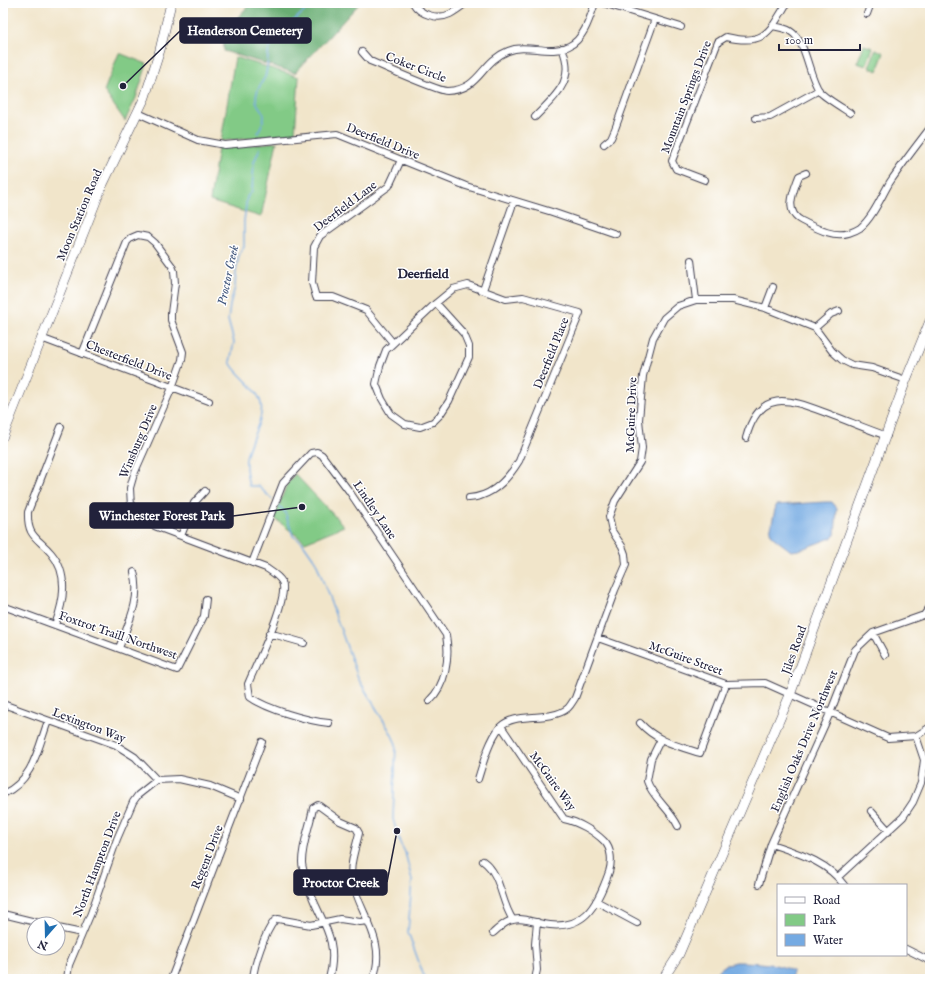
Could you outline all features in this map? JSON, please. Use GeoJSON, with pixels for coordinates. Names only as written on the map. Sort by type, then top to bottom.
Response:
{"type":"FeatureCollection","features":[{"type":"Feature","properties":{"kind":"street","name":"Moon Station Road"},"geometry":{"type":"LineString","coordinates":[[3,436],[102,186],[138,113],[156,64],[171,3]]}},
{"type":"Feature","properties":{"kind":"street"},"geometry":{"type":"LineString","coordinates":[[413,3],[426,15],[435,16],[449,15],[466,3]]}},
{"type":"Feature","properties":{"kind":"street","name":"Coker Circle"},"geometry":{"type":"LineString","coordinates":[[362,52],[370,61],[445,91],[462,89],[472,85],[494,58],[510,50],[555,50],[570,46],[582,34],[595,3]]}},
{"type":"Feature","properties":{"kind":"street"},"geometry":{"type":"LineString","coordinates":[[603,3],[681,27]]}},
{"type":"Feature","properties":{"kind":"street","name":"Mountain Springs Drive"},"geometry":{"type":"LineString","coordinates":[[705,180],[676,169],[672,161],[709,61],[722,38],[726,37],[743,41],[759,39],[768,32],[787,3]]}},
{"type":"Feature","properties":{"kind":"street"},"geometry":{"type":"LineString","coordinates":[[866,14],[871,3]]}},
{"type":"Feature","properties":{"kind":"street"},"geometry":{"type":"LineString","coordinates":[[604,144],[611,138],[615,129],[655,19]]}},
{"type":"Feature","properties":{"kind":"street"},"geometry":{"type":"LineString","coordinates":[[772,26],[790,31],[797,38],[821,94],[850,114]]}},
{"type":"Feature","properties":{"kind":"street"},"geometry":{"type":"LineString","coordinates":[[535,117],[559,93],[566,79],[567,60],[562,48]]}},
{"type":"Feature","properties":{"kind":"street"},"geometry":{"type":"LineString","coordinates":[[756,118],[770,117],[819,90]]}},
{"type":"Feature","properties":{"kind":"street","name":"Deerfield Drive"},"geometry":{"type":"LineString","coordinates":[[138,113],[204,142],[230,145],[337,134],[466,186],[552,212],[616,234]]}},
{"type":"Feature","properties":{"kind":"street"},"geometry":{"type":"LineString","coordinates":[[806,173],[800,176],[794,191],[791,204],[792,213],[798,219],[818,229],[838,235],[849,233],[859,228],[902,164],[930,128]]}},
{"type":"Feature","properties":{"kind":"street","name":"Deerfield Lane"},"geometry":{"type":"LineString","coordinates":[[393,342],[366,310],[333,296],[316,297],[312,282],[314,247],[320,236],[389,186],[400,160]]}},
{"type":"Feature","properties":{"kind":"street"},"geometry":{"type":"LineString","coordinates":[[483,290],[514,201]]}},
{"type":"Feature","properties":{"kind":"street","name":"Winsburg Drive"},"geometry":{"type":"LineString","coordinates":[[82,354],[127,242],[133,237],[143,235],[155,243],[174,271],[176,284],[171,313],[183,352],[182,360],[172,388],[134,474],[130,488],[131,507],[146,522],[252,563],[275,574],[282,583],[283,594],[281,605],[248,684],[250,698],[270,707],[318,722],[329,723]]}},
{"type":"Feature","properties":{"kind":"street"},"geometry":{"type":"LineString","coordinates":[[691,260],[696,300]]}},
{"type":"Feature","properties":{"kind":"street","name":"Deerfield Place"},"geometry":{"type":"LineString","coordinates":[[436,304],[464,334],[469,346],[469,357],[449,401],[440,415],[433,422],[420,427],[405,424],[392,414],[382,400],[376,384],[386,350],[393,342],[436,304],[453,289],[468,285],[506,299],[523,297],[580,313],[519,461],[510,475],[480,497],[469,498]]}},
{"type":"Feature","properties":{"kind":"street"},"geometry":{"type":"LineString","coordinates":[[765,308],[773,288]]}},
{"type":"Feature","properties":{"kind":"street","name":"McGuire Drive"},"geometry":{"type":"LineString","coordinates":[[501,726],[518,719],[553,715],[567,708],[576,698],[615,590],[626,565],[625,554],[622,546],[612,531],[609,517],[615,501],[640,462],[642,448],[639,420],[643,376],[653,338],[664,318],[678,306],[696,300],[733,300],[765,308],[815,328]]}},
{"type":"Feature","properties":{"kind":"street"},"geometry":{"type":"LineString","coordinates":[[839,311],[831,314],[815,328],[832,351],[842,360],[852,365],[872,368],[906,380]]}},
{"type":"Feature","properties":{"kind":"street","name":"Jiles Road"},"geometry":{"type":"LineString","coordinates":[[664,979],[679,954],[790,695],[906,380],[926,340],[930,321]]}},
{"type":"Feature","properties":{"kind":"street","name":"Chesterfield Drive"},"geometry":{"type":"LineString","coordinates":[[41,338],[209,402]]}},
{"type":"Feature","properties":{"kind":"street"},"geometry":{"type":"LineString","coordinates":[[746,438],[750,425],[764,407],[778,400],[801,404],[886,436]]}},
{"type":"Feature","properties":{"kind":"street"},"geometry":{"type":"LineString","coordinates":[[55,625],[63,596],[60,568],[51,554],[34,537],[28,525],[28,512],[61,427]]}},
{"type":"Feature","properties":{"kind":"street","name":"Lindley Lane"},"geometry":{"type":"LineString","coordinates":[[252,563],[282,483],[311,453],[317,452],[322,455],[349,491],[446,635],[447,661],[443,681],[437,694],[429,701]]}},
{"type":"Feature","properties":{"kind":"street"},"geometry":{"type":"LineString","coordinates":[[181,536],[194,503],[205,491]]}},
{"type":"Feature","properties":{"kind":"street"},"geometry":{"type":"LineString","coordinates":[[119,648],[136,601],[138,590],[134,572]]}},
{"type":"Feature","properties":{"kind":"street","name":"Foxtrot Traill Northwest"},"geometry":{"type":"LineString","coordinates":[[3,606],[177,670],[204,616],[206,599]]}},
{"type":"Feature","properties":{"kind":"street","name":"English Oaks Drive Northwest"},"geometry":{"type":"LineString","coordinates":[[759,884],[771,844],[831,711],[855,650],[873,633],[924,615],[930,607]]}},
{"type":"Feature","properties":{"kind":"street"},"geometry":{"type":"LineString","coordinates":[[270,633],[304,643]]}},
{"type":"Feature","properties":{"kind":"street"},"geometry":{"type":"LineString","coordinates":[[873,633],[885,655]]}},
{"type":"Feature","properties":{"kind":"street","name":"McGuire Street"},"geometry":{"type":"LineString","coordinates":[[598,638],[726,684],[764,683],[831,711],[871,732],[888,738],[916,736]]}},
{"type":"Feature","properties":{"kind":"street"},"geometry":{"type":"LineString","coordinates":[[640,723],[649,734],[661,740],[700,753],[726,684]]}},
{"type":"Feature","properties":{"kind":"street","name":"Lexington Way"},"geometry":{"type":"LineString","coordinates":[[3,704],[116,745],[135,757],[157,780]]}},
{"type":"Feature","properties":{"kind":"street"},"geometry":{"type":"LineString","coordinates":[[3,794],[14,789],[28,774],[48,721]]}},
{"type":"Feature","properties":{"kind":"street"},"geometry":{"type":"LineString","coordinates":[[478,779],[495,735],[501,726]]}},
{"type":"Feature","properties":{"kind":"street","name":"McGuire Way"},"geometry":{"type":"LineString","coordinates":[[501,726],[564,820],[572,821],[599,835],[608,844],[611,854],[610,867],[591,911],[571,925],[562,926],[531,920],[513,920]]}},
{"type":"Feature","properties":{"kind":"street"},"geometry":{"type":"LineString","coordinates":[[838,877],[889,832],[903,817],[913,802],[921,783],[924,760],[916,736],[930,727]]}},
{"type":"Feature","properties":{"kind":"street"},"geometry":{"type":"LineString","coordinates":[[661,740],[651,759],[647,781],[658,798],[674,816],[678,826]]}},
{"type":"Feature","properties":{"kind":"street","name":"Regent Drive"},"geometry":{"type":"LineString","coordinates":[[171,979],[262,742]]}},
{"type":"Feature","properties":{"kind":"street"},"geometry":{"type":"LineString","coordinates":[[157,780],[179,779],[210,786],[241,799]]}},
{"type":"Feature","properties":{"kind":"street","name":"North Hampton Drive"},"geometry":{"type":"LineString","coordinates":[[67,979],[70,965],[91,913],[117,839],[133,802],[144,789],[157,780]]}},
{"type":"Feature","properties":{"kind":"street"},"geometry":{"type":"LineString","coordinates":[[329,979],[332,949],[329,932],[309,891],[302,863],[304,844],[310,827],[313,808],[318,805],[340,820],[356,828],[359,833],[352,878],[369,921],[378,956],[378,966],[373,979]]}},
{"type":"Feature","properties":{"kind":"street"},"geometry":{"type":"LineString","coordinates":[[871,811],[889,832]]}},
{"type":"Feature","properties":{"kind":"street"},"geometry":{"type":"LineString","coordinates":[[771,844],[820,863],[838,877],[843,884]]}},
{"type":"Feature","properties":{"kind":"street"},"geometry":{"type":"LineString","coordinates":[[483,861],[491,867],[496,877],[507,911],[513,920],[504,924],[493,933]]}},
{"type":"Feature","properties":{"kind":"street"},"geometry":{"type":"LineString","coordinates":[[596,902],[637,924]]}},
{"type":"Feature","properties":{"kind":"street"},"geometry":{"type":"LineString","coordinates":[[3,914],[26,920]]}},
{"type":"Feature","properties":{"kind":"street"},"geometry":{"type":"LineString","coordinates":[[253,979],[264,941],[275,920],[278,919],[311,925],[340,919],[360,922],[369,921]]}},
{"type":"Feature","properties":{"kind":"street"},"geometry":{"type":"LineString","coordinates":[[535,979],[537,970],[534,944],[537,922]]}},
{"type":"Feature","properties":{"kind":"street"},"geometry":{"type":"LineString","coordinates":[[66,930],[82,933]]}},
{"type":"Feature","properties":{"kind":"street"},"geometry":{"type":"LineString","coordinates":[[907,950],[930,961]]}},
{"type":"Feature","properties":{"kind":"green space"},"geometry":{"type":"Polygon","coordinates":[[[251,3],[360,3],[295,73],[224,51],[223,33],[251,3]]]}},
{"type":"Feature","properties":{"kind":"green space"},"geometry":{"type":"Polygon","coordinates":[[[864,45],[873,48],[866,66],[857,63],[864,45]]]}},
{"type":"Feature","properties":{"kind":"green space"},"geometry":{"type":"Polygon","coordinates":[[[876,49],[884,53],[877,71],[869,67],[876,49]]]}},
{"type":"Feature","properties":{"kind":"green space"},"geometry":{"type":"Polygon","coordinates":[[[119,53],[147,64],[136,98],[125,121],[104,91],[119,53]]]}},
{"type":"Feature","properties":{"kind":"green space"},"geometry":{"type":"Polygon","coordinates":[[[235,57],[299,77],[295,134],[221,141],[235,57]]]}},
{"type":"Feature","properties":{"kind":"green space"},"geometry":{"type":"Polygon","coordinates":[[[277,142],[261,217],[210,201],[218,148],[277,142]]]}},
{"type":"Feature","properties":{"kind":"green space"},"geometry":{"type":"Polygon","coordinates":[[[295,474],[344,526],[305,542],[274,518],[287,484],[295,474]]]}},
{"type":"Feature","properties":{"kind":"water"},"geometry":{"type":"Polygon","coordinates":[[[832,502],[837,508],[835,535],[831,538],[799,550],[791,551],[774,538],[770,532],[776,505],[832,502]]]}},
{"type":"Feature","properties":{"kind":"water"},"geometry":{"type":"Polygon","coordinates":[[[736,962],[774,965],[793,972],[791,979],[707,979],[727,964],[736,962]]]}},
{"type":"Feature","properties":{"kind":"waterway","name":"Proctor Creek"},"geometry":{"type":"LineString","coordinates":[[258,133],[264,116],[257,104],[256,96],[266,74],[269,50],[276,38],[314,3]]}},
{"type":"Feature","properties":{"kind":"waterway","name":"Proctor Creek"},"geometry":{"type":"LineString","coordinates":[[260,148],[254,162],[252,191],[247,197],[244,221],[244,247],[239,255],[235,287],[228,320],[234,342],[230,362],[237,372],[254,389],[260,400],[261,407],[259,422],[247,452],[246,469],[249,486],[258,486],[272,499]]}},
{"type":"Feature","properties":{"kind":"waterway","name":"Proctor Creek"},"geometry":{"type":"LineString","coordinates":[[279,506],[285,512],[293,536],[302,542],[316,562],[359,680],[396,744],[393,819],[400,843],[405,852],[412,880],[408,932],[425,979]]}},
{"type":"Feature","properties":{"kind":"place","name":"Henderson Cemetery"},"geometry":{"type":"Point","coordinates":[123,86]}},
{"type":"Feature","properties":{"kind":"place","name":"Winchester Forest Park"},"geometry":{"type":"Point","coordinates":[302,507]}},
{"type":"Feature","properties":{"kind":"place","name":"Proctor Creek"},"geometry":{"type":"Point","coordinates":[397,831]}},
{"type":"Feature","properties":{"kind":"district","name":"Deerfield"},"geometry":{"type":"Point","coordinates":[423,273]}}]}
